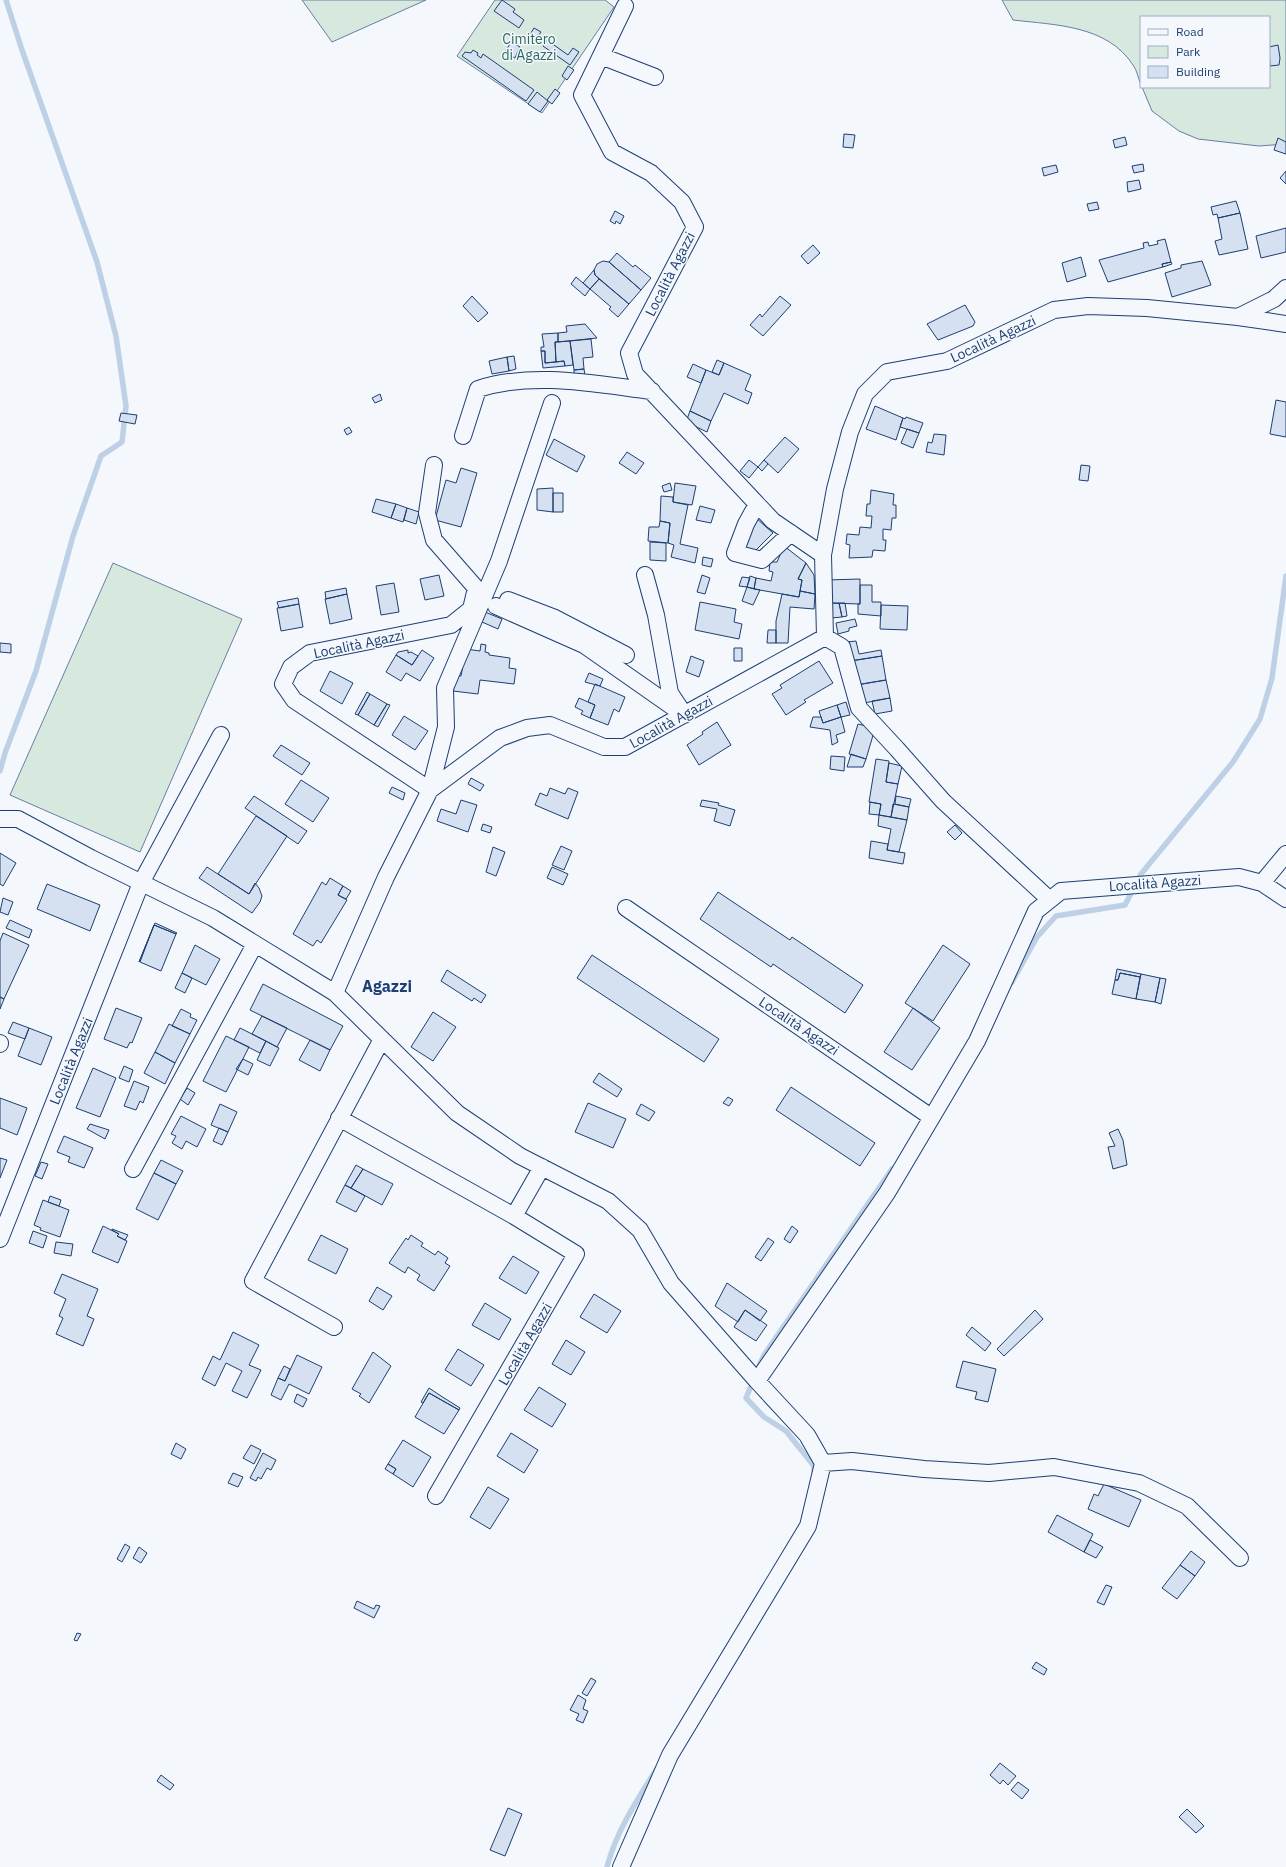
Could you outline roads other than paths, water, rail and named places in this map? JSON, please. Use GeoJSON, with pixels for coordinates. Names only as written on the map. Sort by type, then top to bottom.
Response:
{"type":"FeatureCollection","features":[{"type":"Feature","properties":{"kind":"street"},"geometry":{"type":"LineString","coordinates":[[625,6],[601,56],[655,77]]}},
{"type":"Feature","properties":{"kind":"street","name":"Località Agazzi"},"geometry":{"type":"LineString","coordinates":[[601,56],[582,95],[612,152],[651,173],[682,202],[695,227],[628,353],[636,374],[773,521],[823,555]]}},
{"type":"Feature","properties":{"kind":"street"},"geometry":{"type":"LineString","coordinates":[[1238,317],[1274,299],[1286,288]]}},
{"type":"Feature","properties":{"kind":"street","name":"Località Agazzi"},"geometry":{"type":"LineString","coordinates":[[430,790],[500,738],[527,728],[550,725],[604,747],[625,747],[825,636],[823,555],[835,489],[850,432],[865,394],[887,372],[947,361],[1054,310],[1088,306],[1147,308],[1238,317],[1286,324]]}},
{"type":"Feature","properties":{"kind":"street"},"geometry":{"type":"LineString","coordinates":[[464,436],[478,388],[498,382],[557,380],[652,391]]}},
{"type":"Feature","properties":{"kind":"street","name":"Località Agazzi"},"geometry":{"type":"LineString","coordinates":[[335,993],[386,877],[430,790],[446,727],[445,688],[499,561],[552,403]]}},
{"type":"Feature","properties":{"kind":"street","name":"Località Agazzi"},"geometry":{"type":"LineString","coordinates":[[430,790],[294,700],[283,684],[291,667],[310,653],[451,625],[471,609],[476,588],[434,540],[427,513],[434,465]]}},
{"type":"Feature","properties":{"kind":"street"},"geometry":{"type":"LineString","coordinates":[[757,504],[746,524],[735,553],[762,560],[791,534]]}},
{"type":"Feature","properties":{"kind":"street"},"geometry":{"type":"LineString","coordinates":[[645,575],[656,615],[670,693],[684,715]]}},
{"type":"Feature","properties":{"kind":"street"},"geometry":{"type":"LineString","coordinates":[[486,592],[555,618],[626,655]]}},
{"type":"Feature","properties":{"kind":"street"},"geometry":{"type":"LineString","coordinates":[[496,606],[584,645],[684,715]]}},
{"type":"Feature","properties":{"kind":"street"},"geometry":{"type":"LineString","coordinates":[[825,636],[842,647],[859,708],[897,748],[943,801],[1050,900]]}},
{"type":"Feature","properties":{"kind":"street","name":"Località Agazzi"},"geometry":{"type":"LineString","coordinates":[[0,1239],[141,883],[221,735]]}},
{"type":"Feature","properties":{"kind":"street"},"geometry":{"type":"LineString","coordinates":[[0,819],[18,819],[91,858],[213,918],[335,993],[457,1113],[520,1156],[608,1200],[640,1230],[671,1283],[757,1381],[807,1435],[823,1463],[808,1526],[670,1755],[621,1867]]}},
{"type":"Feature","properties":{"kind":"street"},"geometry":{"type":"LineString","coordinates":[[1262,883],[1286,854]]}},
{"type":"Feature","properties":{"kind":"street","name":"Località Agazzi"},"geometry":{"type":"LineString","coordinates":[[757,1381],[887,1193],[977,1041],[1036,911],[1061,891],[1239,877],[1262,883],[1286,899]]}},
{"type":"Feature","properties":{"kind":"street","name":"Località Agazzi"},"geometry":{"type":"LineString","coordinates":[[626,908],[931,1117]]}},
{"type":"Feature","properties":{"kind":"street"},"geometry":{"type":"LineString","coordinates":[[132,1169],[255,944]]}},
{"type":"Feature","properties":{"kind":"street"},"geometry":{"type":"LineString","coordinates":[[334,1327],[253,1281],[382,1039]]}},
{"type":"Feature","properties":{"kind":"street","name":"Località Agazzi"},"geometry":{"type":"LineString","coordinates":[[339,1118],[514,1216],[576,1254],[436,1496]]}},
{"type":"Feature","properties":{"kind":"street"},"geometry":{"type":"LineString","coordinates":[[514,1216],[542,1167]]}},
{"type":"Feature","properties":{"kind":"street"},"geometry":{"type":"LineString","coordinates":[[823,1463],[852,1461],[924,1469],[989,1473],[1054,1467],[1139,1483],[1187,1506],[1240,1558]]}},
{"type":"Feature","properties":{"kind":"waterway"},"geometry":{"type":"LineString","coordinates":[[0,771],[5,753],[36,671],[73,536],[101,456],[122,442],[126,406],[116,336],[97,262],[22,50],[6,0]]}},
{"type":"Feature","properties":{"kind":"waterway"},"geometry":{"type":"LineString","coordinates":[[1012,982],[1037,937],[1056,916],[1125,905],[1141,874],[1233,762],[1260,719],[1272,678],[1286,576]]}},
{"type":"Feature","properties":{"kind":"waterway"},"geometry":{"type":"LineString","coordinates":[[759,1366],[764,1355],[892,1169]]}},
{"type":"Feature","properties":{"kind":"waterway"},"geometry":{"type":"LineString","coordinates":[[754,1379],[746,1398],[764,1417],[786,1431],[814,1466],[814,1472]]}},
{"type":"Feature","properties":{"kind":"waterway"},"geometry":{"type":"LineString","coordinates":[[607,1867],[621,1829],[656,1770]]}},
{"type":"Feature","properties":{"kind":"district","name":"Agazzi"},"geometry":{"type":"Point","coordinates":[387,986]}},
{"type":"Feature","properties":{"kind":"park label","name":"Cimitero di Agazzi"},"geometry":{"type":"Point","coordinates":[529,48]}}]}
